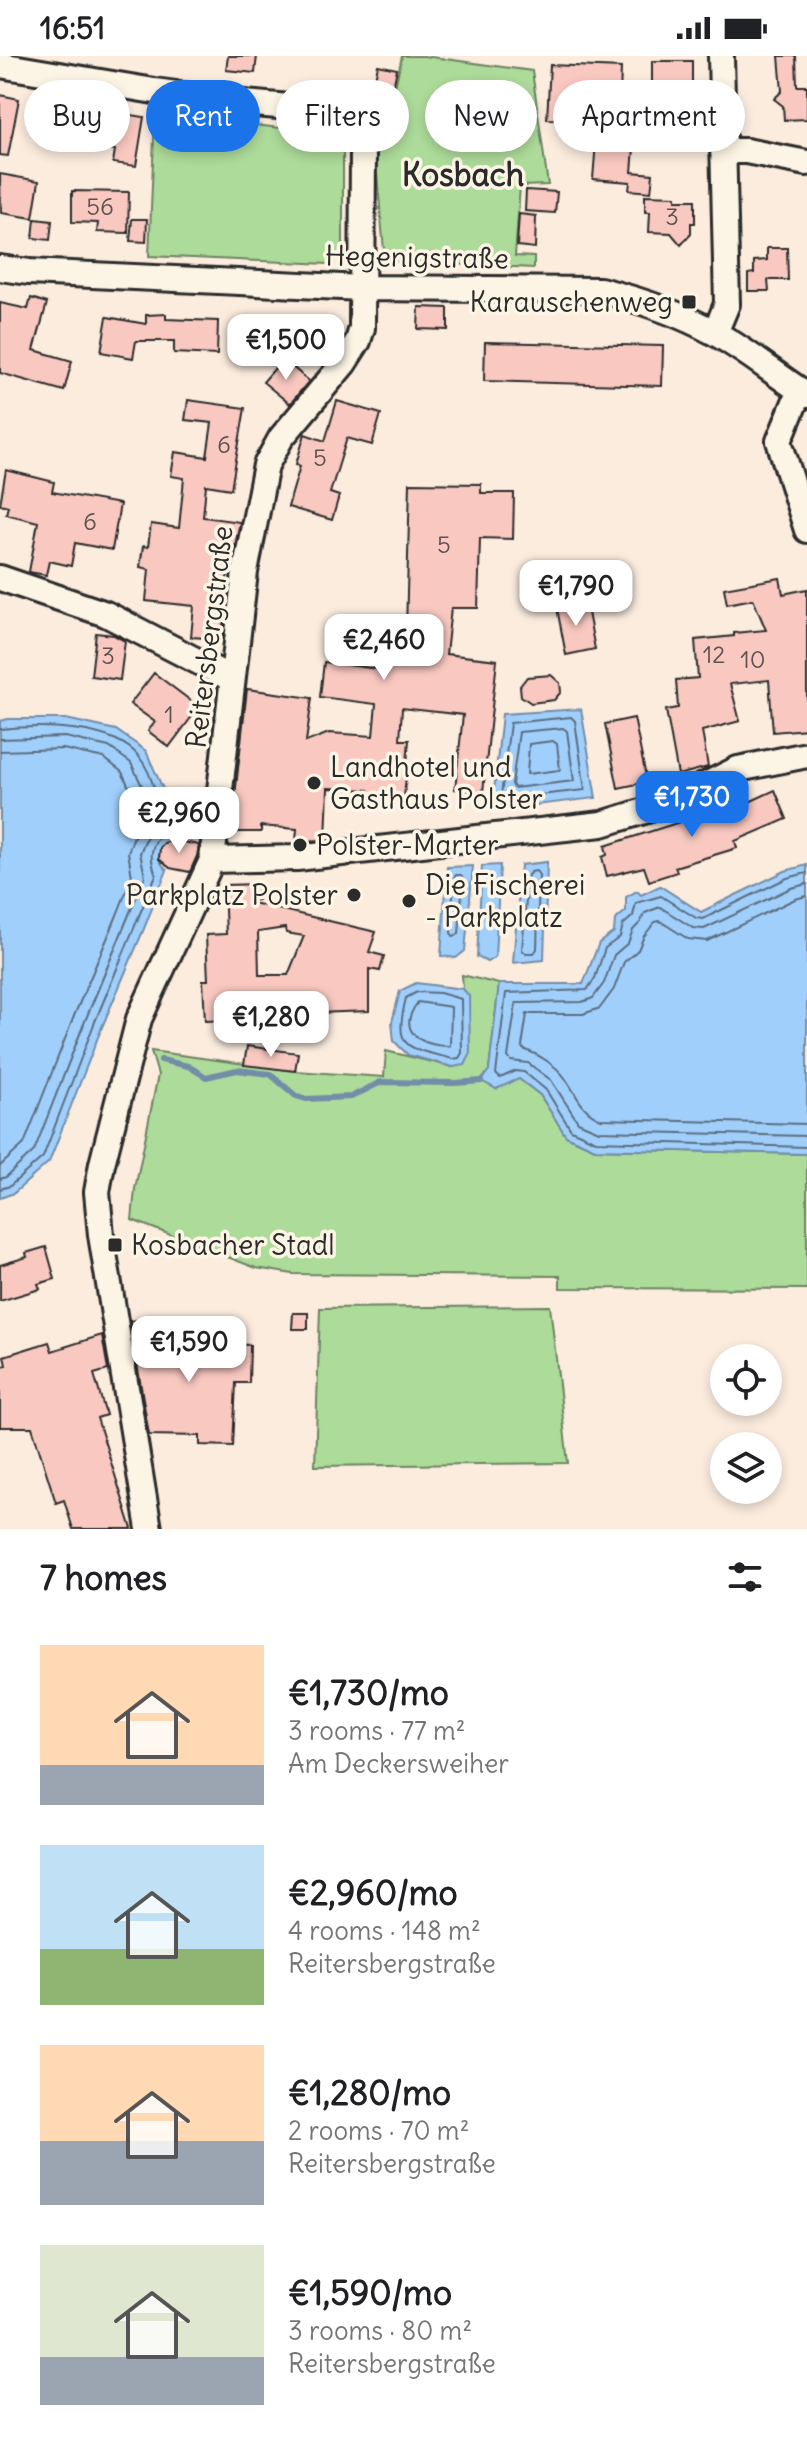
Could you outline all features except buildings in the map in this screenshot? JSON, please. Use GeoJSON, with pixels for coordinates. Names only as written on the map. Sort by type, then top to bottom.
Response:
{"type":"FeatureCollection","features":[{"type":"Feature","properties":{"kind":"street"},"geometry":{"type":"LineString","coordinates":[[721,56],[722,80]]}},
{"type":"Feature","properties":{"kind":"street","name":"Reitersbergstraße"},"geometry":{"type":"LineString","coordinates":[[0,65],[154,91],[335,111],[352,119],[358,127],[363,147],[362,328],[344,363],[281,438],[266,465],[245,572],[212,860],[139,1019],[97,1192],[103,1249],[149,1529]]}},
{"type":"Feature","properties":{"kind":"street"},"geometry":{"type":"LineString","coordinates":[[745,151],[807,163]]}},
{"type":"Feature","properties":{"kind":"street"},"geometry":{"type":"LineString","coordinates":[[715,333],[727,304],[723,152]]}},
{"type":"Feature","properties":{"kind":"street","name":"Hegenigstraße"},"geometry":{"type":"LineString","coordinates":[[0,268],[362,288],[600,290],[675,313],[715,333],[803,393]]}},
{"type":"Feature","properties":{"kind":"street"},"geometry":{"type":"LineString","coordinates":[[803,393],[779,441],[807,530]]}},
{"type":"Feature","properties":{"kind":"street"},"geometry":{"type":"LineString","coordinates":[[0,578],[106,614],[232,679]]}},
{"type":"Feature","properties":{"kind":"street"},"geometry":{"type":"LineString","coordinates":[[212,860],[297,858],[602,824],[667,804],[738,769],[807,755]]}},
{"type":"Feature","properties":{"kind":"green space"},"geometry":{"type":"Polygon","coordinates":[[[402,56],[424,56],[532,71],[533,80],[425,80],[425,152],[537,152],[537,107],[548,185],[520,186],[515,256],[534,257],[534,268],[385,261],[375,152],[409,152],[409,80],[397,80],[402,56]]]}},
{"type":"Feature","properties":{"kind":"green space"},"geometry":{"type":"Polygon","coordinates":[[[260,126],[276,128],[276,152],[343,152],[343,251],[329,264],[149,256],[153,152],[260,152],[260,126]]]}},
{"type":"Feature","properties":{"kind":"green space"},"geometry":{"type":"Polygon","coordinates":[[[462,975],[499,984],[489,1070],[496,1089],[518,1078],[540,1095],[566,1136],[595,1149],[807,1154],[807,1289],[560,1288],[560,1276],[293,1274],[256,1268],[132,1220],[135,1189],[158,1075],[151,1051],[295,1071],[384,1077],[386,1051],[453,1067],[469,997],[463,989],[462,975]]]}},
{"type":"Feature","properties":{"kind":"green space"},"geometry":{"type":"Polygon","coordinates":[[[550,1306],[568,1463],[315,1466],[320,1308],[550,1306]]]}},
{"type":"Feature","properties":{"kind":"water"},"geometry":{"type":"Polygon","coordinates":[[[581,709],[596,798],[492,810],[502,714],[581,709]]]}},
{"type":"Feature","properties":{"kind":"water"},"geometry":{"type":"Polygon","coordinates":[[[66,719],[116,730],[146,751],[163,789],[170,842],[162,845],[159,856],[167,870],[49,1162],[14,1193],[0,1198],[0,721],[66,719]]]}},
{"type":"Feature","properties":{"kind":"water"},"geometry":{"type":"Polygon","coordinates":[[[547,862],[544,960],[513,963],[521,865],[547,862]]]}},
{"type":"Feature","properties":{"kind":"water"},"geometry":{"type":"Polygon","coordinates":[[[500,865],[495,957],[487,962],[477,957],[482,866],[500,865]]]}},
{"type":"Feature","properties":{"kind":"water"},"geometry":{"type":"Polygon","coordinates":[[[807,865],[807,1154],[595,1149],[566,1136],[540,1095],[519,1079],[496,1089],[481,1081],[489,1070],[499,984],[583,984],[599,943],[614,932],[615,920],[626,911],[626,897],[637,891],[641,895],[660,886],[701,912],[785,871],[807,865]]]}},
{"type":"Feature","properties":{"kind":"water"},"geometry":{"type":"Polygon","coordinates":[[[473,866],[465,951],[456,958],[441,956],[447,867],[473,866]]]}},
{"type":"Feature","properties":{"kind":"water"},"geometry":{"type":"Polygon","coordinates":[[[416,983],[463,989],[469,996],[470,1055],[465,1065],[453,1067],[408,1055],[394,1041],[392,1022],[400,991],[416,983]]]}},
{"type":"Feature","properties":{"kind":"waterway"},"geometry":{"type":"LineString","coordinates":[[161,1060],[188,1066],[206,1077],[237,1070],[270,1074],[296,1096],[306,1099],[351,1097],[381,1082],[481,1081]]}},
{"type":"Feature","properties":{"kind":"place","name":"Karauschenweg"},"geometry":{"type":"Point","coordinates":[689,302]}},
{"type":"Feature","properties":{"kind":"place","name":"Landhotel und Gasthaus Polster"},"geometry":{"type":"Point","coordinates":[314,783]}},
{"type":"Feature","properties":{"kind":"place","name":"Polster-Marter"},"geometry":{"type":"Point","coordinates":[300,845]}},
{"type":"Feature","properties":{"kind":"place","name":"Parkplatz Polster"},"geometry":{"type":"Point","coordinates":[354,895]}},
{"type":"Feature","properties":{"kind":"place","name":"Die Fischerei - Parkplatz"},"geometry":{"type":"Point","coordinates":[409,901]}},
{"type":"Feature","properties":{"kind":"place","name":"Kosbacher Stadl"},"geometry":{"type":"Point","coordinates":[115,1245]}},
{"type":"Feature","properties":{"kind":"district","name":"Kosbach"},"geometry":{"type":"Point","coordinates":[463,175]}}]}
